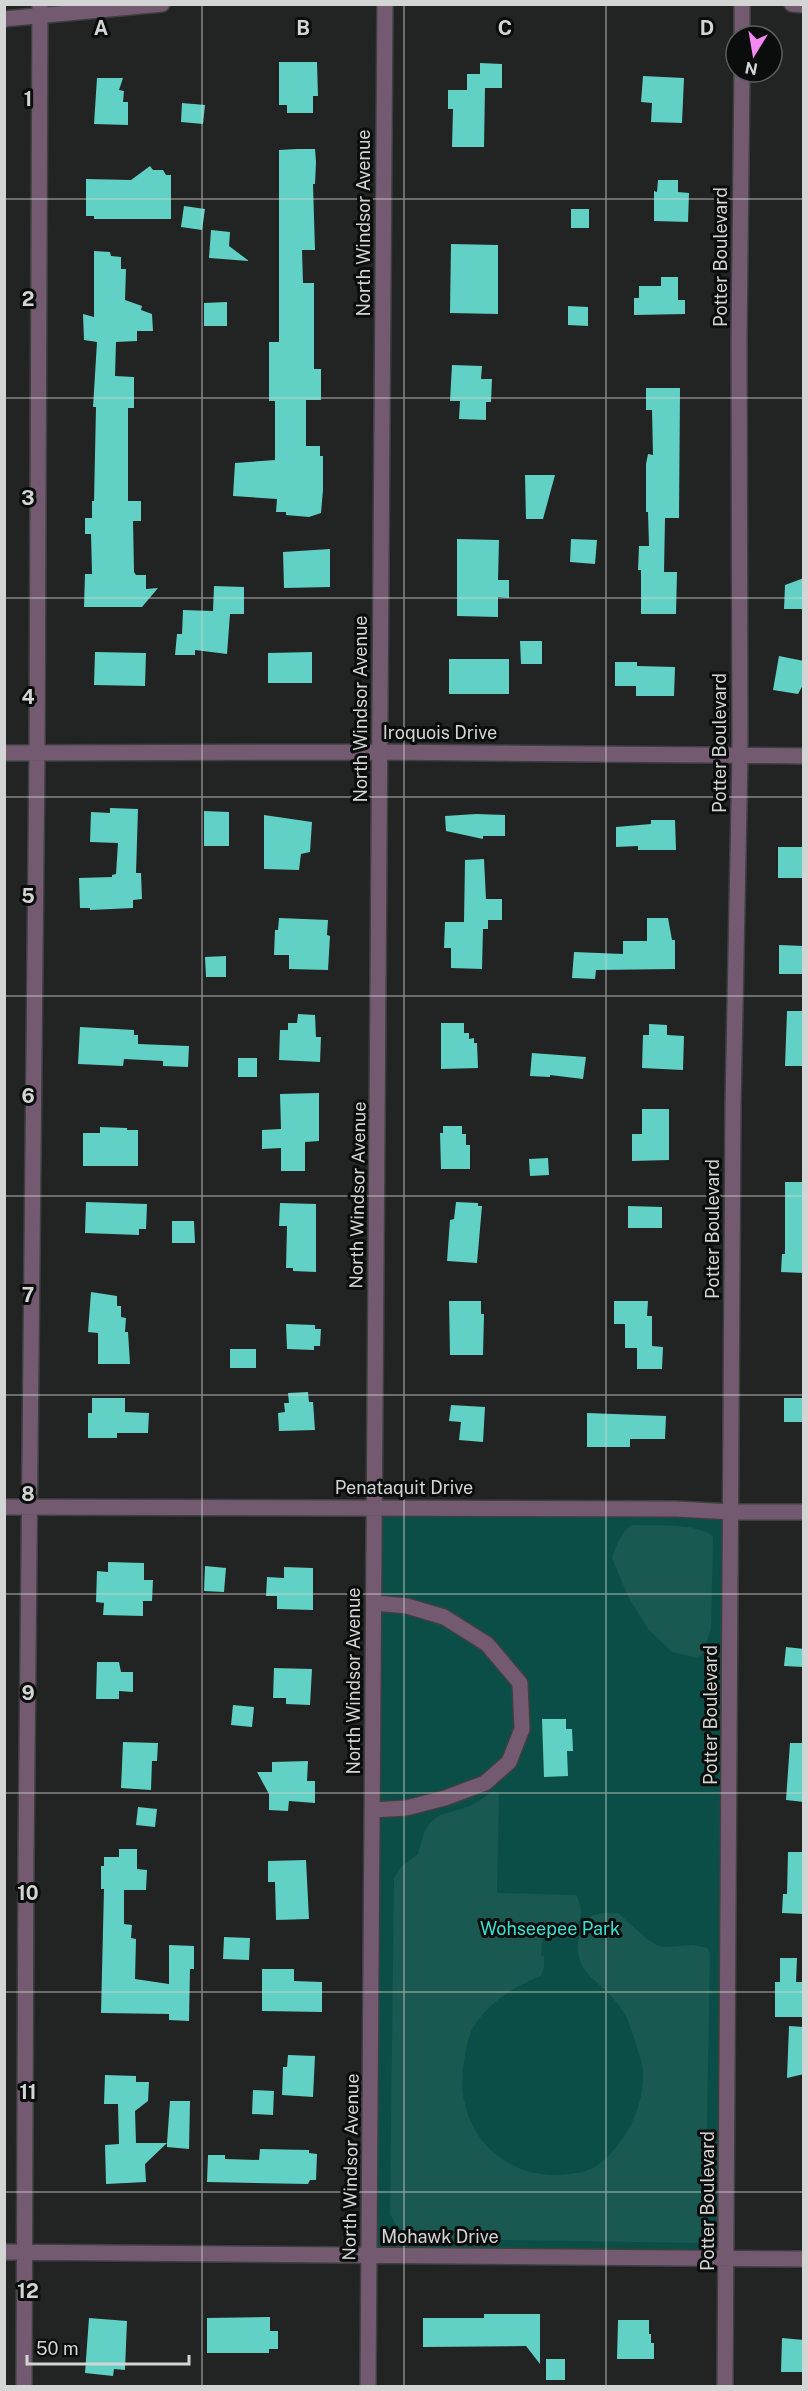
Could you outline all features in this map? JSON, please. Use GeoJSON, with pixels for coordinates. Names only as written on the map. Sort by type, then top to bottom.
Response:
{"type":"FeatureCollection","features":[{"type":"Feature","properties":{"kind":"street"},"geometry":{"type":"LineString","coordinates":[[4,18],[40,9],[162,4]]}},
{"type":"Feature","properties":{"kind":"street","name":"North Windsor Avenue"},"geometry":{"type":"LineString","coordinates":[[368,2386],[385,4]]}},
{"type":"Feature","properties":{"kind":"street"},"geometry":{"type":"LineString","coordinates":[[742,4],[742,24]]}},
{"type":"Feature","properties":{"kind":"street"},"geometry":{"type":"LineString","coordinates":[[792,4],[804,5]]}},
{"type":"Feature","properties":{"kind":"street"},"geometry":{"type":"LineString","coordinates":[[24,2386],[26,1856],[37,754],[40,9]]}},
{"type":"Feature","properties":{"kind":"street","name":"Potter Boulevard"},"geometry":{"type":"LineString","coordinates":[[725,2386],[733,1106],[740,755],[742,84]]}},
{"type":"Feature","properties":{"kind":"street","name":"Iroquois Drive"},"geometry":{"type":"LineString","coordinates":[[4,753],[380,752],[804,756]]}},
{"type":"Feature","properties":{"kind":"street","name":"Penataquit Drive"},"geometry":{"type":"LineString","coordinates":[[4,1507],[676,1509],[804,1512]]}},
{"type":"Feature","properties":{"kind":"street"},"geometry":{"type":"LineString","coordinates":[[373,1810],[406,1808],[445,1798],[485,1783],[508,1762],[522,1729],[520,1683],[487,1644],[444,1617],[406,1606],[374,1603]]}},
{"type":"Feature","properties":{"kind":"street","name":"Mohawk Drive"},"geometry":{"type":"LineString","coordinates":[[4,2252],[804,2259]]}},
{"type":"Feature","properties":{"kind":"green space","name":"Wohseepee Park"},"geometry":{"type":"Polygon","coordinates":[[[374,1507],[732,1512],[727,2258],[370,2256],[374,1507]]]}},
{"type":"Feature","properties":{"kind":"green space"},"geometry":{"type":"Polygon","coordinates":[[[632,1525],[687,1527],[706,1532],[713,1537],[711,1629],[702,1655],[697,1658],[672,1652],[648,1629],[628,1596],[612,1558],[622,1535],[632,1525]]]}},
{"type":"Feature","properties":{"kind":"green space"},"geometry":{"type":"Polygon","coordinates":[[[494,1791],[499,1793],[497,1893],[576,1895],[581,1914],[572,1931],[543,1930],[541,1956],[544,1956],[544,1967],[541,1976],[505,1995],[490,2007],[473,2027],[464,2062],[462,2085],[465,2106],[473,2126],[484,2142],[516,2167],[537,2173],[560,2175],[585,2171],[599,2164],[625,2135],[637,2111],[643,2086],[643,2069],[626,2016],[581,1962],[578,1941],[587,1920],[601,1913],[618,1913],[657,1945],[665,1947],[693,1945],[707,1948],[710,1953],[705,2233],[698,2243],[447,2239],[403,2231],[396,2225],[390,2214],[394,1878],[401,1867],[418,1854],[424,1832],[438,1816],[470,1806],[494,1791]]]}},
{"type":"Feature","properties":{"kind":"building"},"geometry":{"type":"Polygon","coordinates":[[[279,62],[317,62],[318,96],[313,96],[313,113],[287,113],[287,105],[279,105],[279,62]]]}},
{"type":"Feature","properties":{"kind":"building"},"geometry":{"type":"Polygon","coordinates":[[[480,63],[502,64],[502,88],[485,88],[484,147],[452,147],[453,109],[448,109],[448,90],[467,90],[467,74],[480,74],[480,63]]]}},
{"type":"Feature","properties":{"kind":"building"},"geometry":{"type":"Polygon","coordinates":[[[643,76],[684,78],[682,123],[651,122],[652,103],[641,102],[643,76]]]}},
{"type":"Feature","properties":{"kind":"building"},"geometry":{"type":"Polygon","coordinates":[[[97,78],[123,78],[119,90],[124,91],[123,102],[128,102],[128,125],[94,124],[97,78]]]}},
{"type":"Feature","properties":{"kind":"building"},"geometry":{"type":"Polygon","coordinates":[[[182,103],[205,105],[203,124],[181,122],[182,103]]]}},
{"type":"Feature","properties":{"kind":"building"},"geometry":{"type":"Polygon","coordinates":[[[315,149],[316,162],[315,184],[313,184],[315,250],[302,250],[303,283],[314,283],[314,369],[321,369],[321,400],[306,400],[306,446],[320,446],[320,456],[323,456],[323,490],[321,513],[309,517],[276,512],[277,499],[233,496],[235,463],[275,460],[275,401],[269,401],[269,342],[279,342],[279,150],[315,149]]]}},
{"type":"Feature","properties":{"kind":"building"},"geometry":{"type":"Polygon","coordinates":[[[150,166],[153,170],[163,170],[166,175],[171,175],[171,219],[94,219],[94,216],[86,216],[86,179],[131,180],[150,166]]]}},
{"type":"Feature","properties":{"kind":"building"},"geometry":{"type":"Polygon","coordinates":[[[658,180],[678,180],[678,192],[689,193],[688,222],[654,221],[654,191],[657,192],[658,180]]]}},
{"type":"Feature","properties":{"kind":"building"},"geometry":{"type":"Polygon","coordinates":[[[184,206],[205,209],[202,230],[181,227],[184,206]]]}},
{"type":"Feature","properties":{"kind":"building"},"geometry":{"type":"Polygon","coordinates":[[[571,209],[589,209],[589,228],[571,228],[571,209]]]}},
{"type":"Feature","properties":{"kind":"building"},"geometry":{"type":"Polygon","coordinates":[[[211,230],[230,232],[229,246],[249,261],[209,258],[211,230]]]}},
{"type":"Feature","properties":{"kind":"building"},"geometry":{"type":"Polygon","coordinates":[[[451,244],[498,245],[498,314],[450,313],[451,244]]]}},
{"type":"Feature","properties":{"kind":"building"},"geometry":{"type":"Polygon","coordinates":[[[94,251],[110,252],[111,256],[121,257],[121,269],[126,269],[125,300],[142,306],[141,310],[152,314],[153,331],[137,331],[137,341],[116,342],[115,376],[134,377],[134,408],[128,408],[128,501],[141,501],[141,521],[133,521],[134,572],[136,575],[146,575],[146,589],[158,588],[142,607],[84,607],[85,574],[92,574],[91,534],[85,534],[85,518],[92,518],[92,501],[94,501],[96,407],[93,407],[97,342],[84,340],[83,314],[94,317],[94,251]]]}},
{"type":"Feature","properties":{"kind":"building"},"geometry":{"type":"Polygon","coordinates":[[[661,277],[678,277],[678,300],[685,300],[685,314],[634,315],[634,298],[639,298],[639,286],[661,286],[661,277]]]}},
{"type":"Feature","properties":{"kind":"building"},"geometry":{"type":"Polygon","coordinates":[[[227,302],[227,326],[204,326],[204,303],[227,302]]]}},
{"type":"Feature","properties":{"kind":"building"},"geometry":{"type":"Polygon","coordinates":[[[568,306],[588,307],[588,326],[568,325],[568,306]]]}},
{"type":"Feature","properties":{"kind":"building"},"geometry":{"type":"Polygon","coordinates":[[[452,365],[482,366],[481,379],[492,379],[491,402],[486,402],[486,420],[459,419],[460,401],[450,401],[452,365]]]}},
{"type":"Feature","properties":{"kind":"building"},"geometry":{"type":"Polygon","coordinates":[[[646,388],[680,388],[679,518],[665,518],[664,572],[677,572],[676,614],[641,614],[639,546],[649,546],[646,464],[648,454],[653,455],[652,410],[646,410],[646,388]]]}},
{"type":"Feature","properties":{"kind":"building"},"geometry":{"type":"Polygon","coordinates":[[[525,475],[555,475],[543,519],[526,519],[525,475]]]}},
{"type":"Feature","properties":{"kind":"building"},"geometry":{"type":"Polygon","coordinates":[[[457,539],[499,540],[498,580],[509,580],[509,598],[498,597],[498,617],[457,616],[457,539]]]}},
{"type":"Feature","properties":{"kind":"building"},"geometry":{"type":"Polygon","coordinates":[[[571,539],[597,540],[595,564],[570,562],[571,539]]]}},
{"type":"Feature","properties":{"kind":"building"},"geometry":{"type":"Polygon","coordinates":[[[330,549],[330,587],[284,588],[283,552],[330,549]]]}},
{"type":"Feature","properties":{"kind":"building"},"geometry":{"type":"Polygon","coordinates":[[[804,578],[804,609],[784,609],[785,585],[804,578]]]}},
{"type":"Feature","properties":{"kind":"building"},"geometry":{"type":"Polygon","coordinates":[[[214,586],[244,587],[244,614],[230,614],[227,654],[195,650],[195,655],[175,655],[177,634],[182,634],[183,610],[213,611],[214,586]]]}},
{"type":"Feature","properties":{"kind":"building"},"geometry":{"type":"Polygon","coordinates":[[[520,641],[542,641],[542,664],[521,664],[520,641]]]}},
{"type":"Feature","properties":{"kind":"building"},"geometry":{"type":"Polygon","coordinates":[[[95,652],[146,653],[145,686],[94,685],[95,652]]]}},
{"type":"Feature","properties":{"kind":"building"},"geometry":{"type":"Polygon","coordinates":[[[312,652],[312,683],[268,683],[268,653],[312,652]]]}},
{"type":"Feature","properties":{"kind":"building"},"geometry":{"type":"Polygon","coordinates":[[[779,656],[804,661],[804,683],[798,694],[773,690],[779,656]]]}},
{"type":"Feature","properties":{"kind":"building"},"geometry":{"type":"Polygon","coordinates":[[[449,659],[509,659],[509,694],[449,694],[449,659]]]}},
{"type":"Feature","properties":{"kind":"building"},"geometry":{"type":"Polygon","coordinates":[[[615,662],[637,662],[637,666],[675,667],[674,696],[636,696],[636,686],[615,686],[615,662]]]}},
{"type":"Feature","properties":{"kind":"building"},"geometry":{"type":"Polygon","coordinates":[[[110,808],[138,809],[136,873],[141,873],[142,899],[133,900],[133,908],[90,910],[90,908],[80,908],[79,878],[112,877],[116,874],[118,843],[90,842],[91,812],[110,813],[110,808]]]}},
{"type":"Feature","properties":{"kind":"building"},"geometry":{"type":"Polygon","coordinates":[[[204,811],[229,812],[229,846],[204,846],[204,811]]]}},
{"type":"Feature","properties":{"kind":"building"},"geometry":{"type":"Polygon","coordinates":[[[264,815],[312,822],[310,852],[301,854],[299,870],[264,869],[264,815]]]}},
{"type":"Feature","properties":{"kind":"building"},"geometry":{"type":"Polygon","coordinates":[[[505,815],[505,836],[483,836],[483,839],[446,831],[445,816],[505,815]]]}},
{"type":"Feature","properties":{"kind":"building"},"geometry":{"type":"Polygon","coordinates":[[[651,820],[675,820],[676,850],[638,850],[638,846],[616,847],[616,827],[651,824],[651,820]]]}},
{"type":"Feature","properties":{"kind":"building"},"geometry":{"type":"Polygon","coordinates":[[[778,847],[804,847],[804,878],[778,878],[778,847]]]}},
{"type":"Feature","properties":{"kind":"building"},"geometry":{"type":"Polygon","coordinates":[[[484,859],[486,899],[502,899],[502,920],[488,920],[488,929],[483,929],[482,969],[451,968],[451,948],[444,948],[445,922],[464,922],[465,860],[484,859]]]}},
{"type":"Feature","properties":{"kind":"building"},"geometry":{"type":"Polygon","coordinates":[[[279,918],[328,920],[327,935],[330,936],[328,970],[289,969],[289,955],[274,955],[275,930],[278,930],[279,918]]]}},
{"type":"Feature","properties":{"kind":"building"},"geometry":{"type":"Polygon","coordinates":[[[647,918],[668,918],[672,940],[675,940],[675,969],[596,970],[595,979],[572,978],[574,952],[623,954],[623,941],[647,941],[647,918]]]}},
{"type":"Feature","properties":{"kind":"building"},"geometry":{"type":"Polygon","coordinates":[[[779,945],[804,946],[804,974],[779,974],[779,945]]]}},
{"type":"Feature","properties":{"kind":"building"},"geometry":{"type":"Polygon","coordinates":[[[226,956],[226,977],[206,977],[205,957],[226,956]]]}},
{"type":"Feature","properties":{"kind":"building"},"geometry":{"type":"Polygon","coordinates":[[[787,1011],[804,1011],[804,1066],[785,1066],[787,1011]]]}},
{"type":"Feature","properties":{"kind":"building"},"geometry":{"type":"Polygon","coordinates":[[[298,1014],[315,1015],[316,1037],[321,1037],[320,1062],[279,1060],[280,1030],[288,1030],[288,1023],[297,1023],[298,1014]]]}},
{"type":"Feature","properties":{"kind":"building"},"geometry":{"type":"Polygon","coordinates":[[[441,1023],[464,1023],[464,1033],[469,1033],[469,1039],[474,1038],[474,1043],[477,1043],[478,1068],[441,1069],[441,1023]]]}},
{"type":"Feature","properties":{"kind":"building"},"geometry":{"type":"Polygon","coordinates":[[[649,1024],[667,1025],[667,1035],[684,1036],[683,1070],[642,1068],[643,1035],[649,1035],[649,1024]]]}},
{"type":"Feature","properties":{"kind":"building"},"geometry":{"type":"Polygon","coordinates":[[[80,1027],[134,1030],[134,1035],[138,1035],[138,1044],[189,1046],[188,1067],[163,1066],[163,1061],[124,1059],[123,1066],[78,1064],[80,1027]]]}},
{"type":"Feature","properties":{"kind":"building"},"geometry":{"type":"Polygon","coordinates":[[[532,1053],[586,1057],[583,1079],[550,1075],[550,1077],[530,1076],[532,1053]]]}},
{"type":"Feature","properties":{"kind":"building"},"geometry":{"type":"Polygon","coordinates":[[[238,1058],[257,1058],[257,1077],[238,1077],[238,1058]]]}},
{"type":"Feature","properties":{"kind":"building"},"geometry":{"type":"Polygon","coordinates":[[[319,1093],[319,1141],[305,1142],[305,1171],[281,1171],[281,1148],[262,1149],[262,1130],[281,1129],[280,1094],[319,1093]]]}},
{"type":"Feature","properties":{"kind":"building"},"geometry":{"type":"Polygon","coordinates":[[[642,1109],[669,1109],[669,1160],[632,1161],[632,1134],[642,1134],[642,1109]]]}},
{"type":"Feature","properties":{"kind":"building"},"geometry":{"type":"Polygon","coordinates":[[[443,1126],[462,1126],[462,1134],[466,1134],[466,1145],[470,1145],[470,1169],[441,1169],[440,1133],[443,1133],[443,1126]]]}},
{"type":"Feature","properties":{"kind":"building"},"geometry":{"type":"Polygon","coordinates":[[[100,1127],[138,1130],[138,1166],[83,1166],[83,1133],[100,1133],[100,1127]]]}},
{"type":"Feature","properties":{"kind":"building"},"geometry":{"type":"Polygon","coordinates":[[[548,1158],[549,1175],[530,1176],[529,1159],[548,1158]]]}},
{"type":"Feature","properties":{"kind":"building"},"geometry":{"type":"Polygon","coordinates":[[[785,1182],[804,1182],[804,1273],[781,1272],[782,1254],[785,1254],[785,1182]]]}},
{"type":"Feature","properties":{"kind":"building"},"geometry":{"type":"Polygon","coordinates":[[[86,1202],[147,1204],[146,1229],[139,1229],[139,1235],[85,1233],[86,1202]]]}},
{"type":"Feature","properties":{"kind":"building"},"geometry":{"type":"Polygon","coordinates":[[[456,1202],[478,1203],[478,1206],[482,1206],[477,1263],[447,1261],[450,1220],[454,1219],[456,1202]]]}},
{"type":"Feature","properties":{"kind":"building"},"geometry":{"type":"Polygon","coordinates":[[[280,1203],[316,1204],[316,1272],[293,1271],[293,1268],[286,1268],[287,1226],[279,1226],[280,1203]]]}},
{"type":"Feature","properties":{"kind":"building"},"geometry":{"type":"Polygon","coordinates":[[[628,1206],[662,1207],[662,1228],[628,1228],[628,1206]]]}},
{"type":"Feature","properties":{"kind":"building"},"geometry":{"type":"Polygon","coordinates":[[[172,1221],[194,1221],[195,1243],[172,1243],[172,1221]]]}},
{"type":"Feature","properties":{"kind":"building"},"geometry":{"type":"Polygon","coordinates":[[[91,1292],[117,1296],[117,1306],[121,1306],[121,1317],[126,1318],[125,1332],[128,1332],[130,1364],[98,1364],[98,1333],[88,1332],[91,1292]]]}},
{"type":"Feature","properties":{"kind":"building"},"geometry":{"type":"Polygon","coordinates":[[[449,1301],[481,1301],[481,1314],[484,1314],[483,1355],[450,1355],[449,1301]]]}},
{"type":"Feature","properties":{"kind":"building"},"geometry":{"type":"Polygon","coordinates":[[[614,1301],[648,1301],[647,1316],[652,1316],[652,1346],[663,1347],[662,1369],[637,1369],[637,1348],[625,1348],[625,1324],[614,1324],[614,1301]]]}},
{"type":"Feature","properties":{"kind":"building"},"geometry":{"type":"Polygon","coordinates":[[[286,1324],[315,1325],[315,1329],[321,1329],[320,1346],[314,1346],[314,1350],[287,1349],[286,1324]]]}},
{"type":"Feature","properties":{"kind":"building"},"geometry":{"type":"Polygon","coordinates":[[[230,1349],[256,1349],[256,1368],[230,1368],[230,1349]]]}},
{"type":"Feature","properties":{"kind":"building"},"geometry":{"type":"Polygon","coordinates":[[[308,1392],[309,1402],[313,1402],[315,1430],[279,1431],[278,1413],[285,1412],[284,1403],[289,1403],[288,1393],[308,1392]]]}},
{"type":"Feature","properties":{"kind":"building"},"geometry":{"type":"Polygon","coordinates":[[[92,1398],[125,1398],[125,1412],[149,1413],[148,1433],[117,1433],[117,1438],[88,1438],[88,1413],[92,1413],[92,1398]]]}},
{"type":"Feature","properties":{"kind":"building"},"geometry":{"type":"Polygon","coordinates":[[[784,1398],[804,1398],[804,1422],[784,1422],[784,1398]]]}},
{"type":"Feature","properties":{"kind":"building"},"geometry":{"type":"Polygon","coordinates":[[[451,1405],[485,1407],[483,1442],[459,1440],[461,1422],[449,1421],[451,1405]]]}},
{"type":"Feature","properties":{"kind":"building"},"geometry":{"type":"Polygon","coordinates":[[[587,1413],[666,1416],[665,1439],[630,1439],[630,1447],[587,1447],[587,1413]]]}},
{"type":"Feature","properties":{"kind":"building"},"geometry":{"type":"Polygon","coordinates":[[[108,1562],[144,1563],[144,1580],[153,1580],[152,1601],[143,1601],[143,1616],[103,1615],[104,1603],[96,1602],[97,1571],[108,1572],[108,1562]]]}},
{"type":"Feature","properties":{"kind":"building"},"geometry":{"type":"Polygon","coordinates":[[[205,1566],[226,1568],[224,1592],[204,1591],[205,1566]]]}},
{"type":"Feature","properties":{"kind":"building"},"geometry":{"type":"Polygon","coordinates":[[[284,1567],[313,1568],[313,1610],[277,1609],[277,1596],[266,1596],[267,1577],[284,1578],[284,1567]]]}},
{"type":"Feature","properties":{"kind":"building"},"geometry":{"type":"Polygon","coordinates":[[[786,1647],[804,1649],[804,1667],[784,1666],[786,1647]]]}},
{"type":"Feature","properties":{"kind":"building"},"geometry":{"type":"Polygon","coordinates":[[[97,1662],[119,1662],[121,1672],[133,1672],[133,1692],[119,1691],[119,1699],[96,1699],[97,1662]]]}},
{"type":"Feature","properties":{"kind":"building"},"geometry":{"type":"Polygon","coordinates":[[[274,1668],[312,1669],[310,1705],[286,1704],[286,1698],[273,1698],[274,1668]]]}},
{"type":"Feature","properties":{"kind":"building"},"geometry":{"type":"Polygon","coordinates":[[[233,1705],[254,1707],[252,1727],[231,1725],[233,1705]]]}},
{"type":"Feature","properties":{"kind":"building"},"geometry":{"type":"Polygon","coordinates":[[[542,1719],[566,1719],[566,1729],[572,1729],[573,1751],[567,1751],[568,1776],[544,1777],[542,1719]]]}},
{"type":"Feature","properties":{"kind":"building"},"geometry":{"type":"Polygon","coordinates":[[[123,1742],[158,1743],[157,1761],[152,1761],[151,1790],[121,1788],[123,1742]]]}},
{"type":"Feature","properties":{"kind":"building"},"geometry":{"type":"Polygon","coordinates":[[[790,1743],[804,1743],[804,1802],[786,1800],[790,1743]]]}},
{"type":"Feature","properties":{"kind":"building"},"geometry":{"type":"Polygon","coordinates":[[[308,1761],[307,1781],[315,1781],[315,1803],[289,1801],[288,1811],[269,1810],[269,1794],[257,1772],[272,1772],[272,1762],[308,1761]]]}},
{"type":"Feature","properties":{"kind":"building"},"geometry":{"type":"Polygon","coordinates":[[[138,1807],[157,1809],[155,1827],[136,1825],[138,1807]]]}},
{"type":"Feature","properties":{"kind":"building"},"geometry":{"type":"Polygon","coordinates":[[[119,1849],[137,1849],[137,1869],[147,1870],[146,1890],[124,1890],[124,1924],[132,1925],[131,1938],[136,1939],[135,1979],[169,1984],[169,1945],[194,1946],[194,1969],[190,1969],[189,2021],[169,2020],[169,2014],[101,2013],[104,1889],[101,1889],[101,1866],[104,1866],[104,1857],[119,1857],[119,1849]]]}},
{"type":"Feature","properties":{"kind":"building"},"geometry":{"type":"Polygon","coordinates":[[[788,1852],[804,1852],[804,1914],[782,1913],[783,1894],[787,1894],[788,1852]]]}},
{"type":"Feature","properties":{"kind":"building"},"geometry":{"type":"Polygon","coordinates":[[[306,1860],[309,1919],[276,1920],[275,1882],[268,1882],[268,1861],[306,1860]]]}},
{"type":"Feature","properties":{"kind":"building"},"geometry":{"type":"Polygon","coordinates":[[[224,1937],[250,1938],[249,1960],[223,1959],[224,1937]]]}},
{"type":"Feature","properties":{"kind":"building"},"geometry":{"type":"Polygon","coordinates":[[[780,1958],[797,1958],[796,1982],[804,1982],[804,2017],[775,2017],[775,1982],[780,1982],[780,1958]]]}},
{"type":"Feature","properties":{"kind":"building"},"geometry":{"type":"Polygon","coordinates":[[[262,1969],[294,1969],[294,1981],[322,1982],[322,2012],[262,2011],[262,1969]]]}},
{"type":"Feature","properties":{"kind":"building"},"geometry":{"type":"Polygon","coordinates":[[[789,2026],[804,2027],[804,2074],[787,2078],[789,2026]]]}},
{"type":"Feature","properties":{"kind":"building"},"geometry":{"type":"Polygon","coordinates":[[[288,2055],[315,2056],[313,2097],[282,2095],[283,2067],[287,2067],[288,2055]]]}},
{"type":"Feature","properties":{"kind":"building"},"geometry":{"type":"Polygon","coordinates":[[[105,2075],[136,2076],[136,2082],[149,2082],[148,2101],[135,2111],[136,2143],[167,2143],[145,2164],[146,2182],[106,2184],[105,2145],[119,2144],[118,2104],[104,2104],[105,2075]]]}},
{"type":"Feature","properties":{"kind":"building"},"geometry":{"type":"Polygon","coordinates":[[[253,2090],[274,2091],[273,2115],[252,2114],[253,2090]]]}},
{"type":"Feature","properties":{"kind":"building"},"geometry":{"type":"Polygon","coordinates":[[[170,2101],[190,2101],[189,2149],[167,2147],[170,2101]]]}},
{"type":"Feature","properties":{"kind":"building"},"geometry":{"type":"Polygon","coordinates":[[[260,2149],[309,2150],[309,2153],[317,2154],[316,2180],[310,2180],[308,2184],[207,2182],[208,2155],[225,2155],[225,2159],[259,2160],[260,2149]]]}},
{"type":"Feature","properties":{"kind":"building"},"geometry":{"type":"Polygon","coordinates":[[[484,2314],[540,2314],[540,2364],[526,2346],[423,2347],[423,2318],[484,2318],[484,2314]]]}},
{"type":"Feature","properties":{"kind":"building"},"geometry":{"type":"Polygon","coordinates":[[[270,2317],[270,2331],[278,2331],[278,2349],[269,2349],[269,2353],[207,2353],[207,2318],[270,2317]]]}},
{"type":"Feature","properties":{"kind":"building"},"geometry":{"type":"Polygon","coordinates":[[[89,2318],[127,2321],[125,2370],[114,2369],[113,2376],[85,2373],[89,2318]]]}},
{"type":"Feature","properties":{"kind":"building"},"geometry":{"type":"Polygon","coordinates":[[[618,2320],[649,2320],[649,2334],[651,2334],[651,2343],[654,2343],[654,2359],[617,2359],[618,2320]]]}},
{"type":"Feature","properties":{"kind":"building"},"geometry":{"type":"Polygon","coordinates":[[[782,2338],[804,2340],[804,2372],[781,2372],[782,2338]]]}},
{"type":"Feature","properties":{"kind":"building"},"geometry":{"type":"Polygon","coordinates":[[[546,2359],[565,2359],[565,2380],[546,2380],[546,2359]]]}}]}
